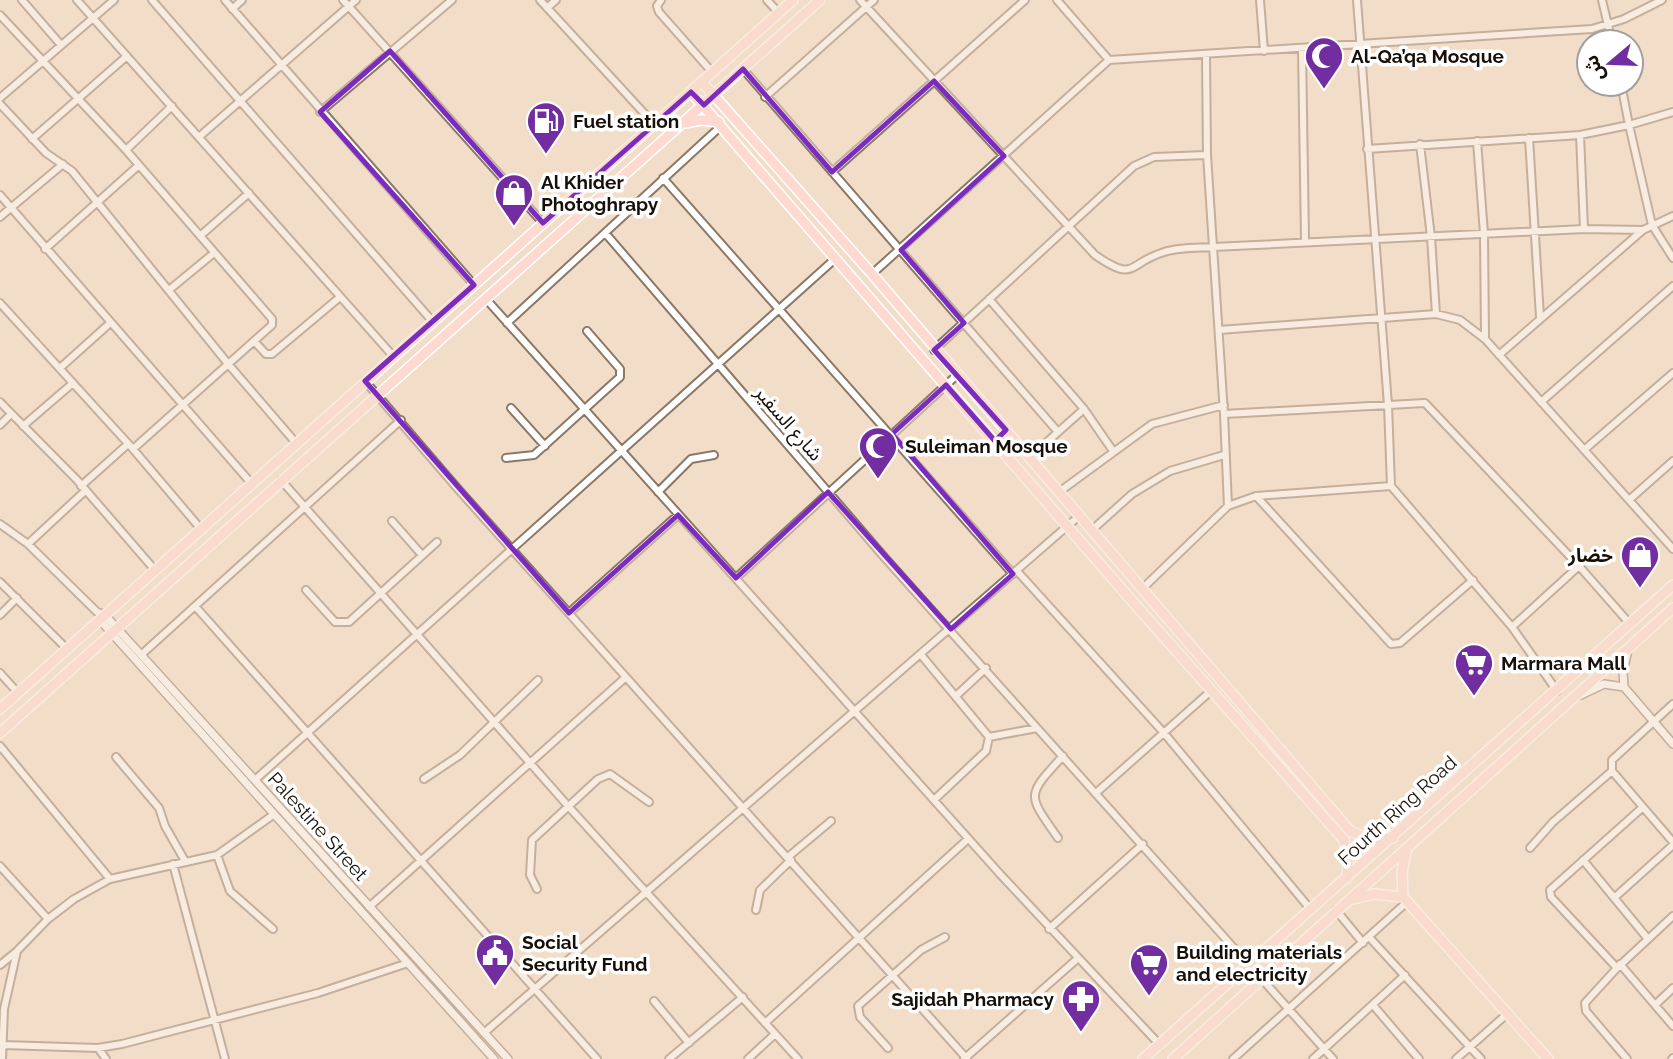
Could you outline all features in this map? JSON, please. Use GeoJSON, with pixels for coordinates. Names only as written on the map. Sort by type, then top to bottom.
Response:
{"type":"FeatureCollection","features":[{"type":"Feature","properties":{"kind":"main road"},"geometry":{"type":"LineString","coordinates":[[0,709],[67,649],[100,615],[793,0]]}},
{"type":"Feature","properties":{"kind":"main road"},"geometry":{"type":"LineString","coordinates":[[0,733],[820,0]]}},
{"type":"Feature","properties":{"kind":"main road"},"geometry":{"type":"LineString","coordinates":[[702,82],[872,274],[934,350],[1030,457],[1350,831],[1371,839],[1393,838]]}},
{"type":"Feature","properties":{"kind":"main road"},"geometry":{"type":"LineString","coordinates":[[727,83],[728,113]]}},
{"type":"Feature","properties":{"kind":"main road"},"geometry":{"type":"LineString","coordinates":[[691,92],[722,123],[946,385],[1344,841],[1348,860],[1347,878]]}},
{"type":"Feature","properties":{"kind":"main road"},"geometry":{"type":"LineString","coordinates":[[683,124],[701,120],[722,123]]}},
{"type":"Feature","properties":{"kind":"main road"},"geometry":{"type":"LineString","coordinates":[[793,208],[804,198]]}},
{"type":"Feature","properties":{"kind":"main road"},"geometry":{"type":"LineString","coordinates":[[995,441],[1006,430]]}},
{"type":"Feature","properties":{"kind":"main road","name":"Fourth Ring Road"},"geometry":{"type":"LineString","coordinates":[[1143,1059],[1673,586]]}},
{"type":"Feature","properties":{"kind":"main road"},"geometry":{"type":"LineString","coordinates":[[1654,603],[1657,612],[1669,612]]}},
{"type":"Feature","properties":{"kind":"main road","name":"Fourth Ring Road"},"geometry":{"type":"LineString","coordinates":[[1173,1059],[1669,612]]}},
{"type":"Feature","properties":{"kind":"main road"},"geometry":{"type":"LineString","coordinates":[[1627,627],[1636,642]]}},
{"type":"Feature","properties":{"kind":"main road"},"geometry":{"type":"LineString","coordinates":[[1407,848],[1402,872],[1405,900],[1548,1059]]}},
{"type":"Feature","properties":{"kind":"main road"},"geometry":{"type":"LineString","coordinates":[[1346,902],[1374,894],[1405,900]]}},
{"type":"Feature","properties":{"kind":"street"},"geometry":{"type":"LineString","coordinates":[[22,0],[61,45]]}},
{"type":"Feature","properties":{"kind":"street"},"geometry":{"type":"LineString","coordinates":[[77,0],[393,356]]}},
{"type":"Feature","properties":{"kind":"street"},"geometry":{"type":"LineString","coordinates":[[0,98],[114,0]]}},
{"type":"Feature","properties":{"kind":"street"},"geometry":{"type":"LineString","coordinates":[[152,0],[433,322]]}},
{"type":"Feature","properties":{"kind":"street"},"geometry":{"type":"LineString","coordinates":[[225,0],[279,66],[474,285]]}},
{"type":"Feature","properties":{"kind":"street"},"geometry":{"type":"LineString","coordinates":[[232,9],[242,0]]}},
{"type":"Feature","properties":{"kind":"street"},"geometry":{"type":"LineString","coordinates":[[343,0],[543,223]]}},
{"type":"Feature","properties":{"kind":"street"},"geometry":{"type":"LineString","coordinates":[[200,136],[356,0]]}},
{"type":"Feature","properties":{"kind":"street"},"geometry":{"type":"LineString","coordinates":[[320,112],[452,0]]}},
{"type":"Feature","properties":{"kind":"street"},"geometry":{"type":"LineString","coordinates":[[540,0],[654,124]]}},
{"type":"Feature","properties":{"kind":"street"},"geometry":{"type":"LineString","coordinates":[[547,8],[556,0]]}},
{"type":"Feature","properties":{"kind":"street"},"geometry":{"type":"LineString","coordinates":[[661,0],[659,12],[712,72]]}},
{"type":"Feature","properties":{"kind":"street"},"geometry":{"type":"LineString","coordinates":[[767,0],[779,13]]}},
{"type":"Feature","properties":{"kind":"street"},"geometry":{"type":"LineString","coordinates":[[860,0],[1095,255],[1123,270],[1131,270],[1166,251],[1213,247],[1305,240],[1584,229],[1643,230]]}},
{"type":"Feature","properties":{"kind":"street"},"geometry":{"type":"LineString","coordinates":[[765,97],[874,0]]}},
{"type":"Feature","properties":{"kind":"street"},"geometry":{"type":"LineString","coordinates":[[832,172],[1025,0]]}},
{"type":"Feature","properties":{"kind":"street"},"geometry":{"type":"LineString","coordinates":[[1057,0],[1109,60]]}},
{"type":"Feature","properties":{"kind":"street"},"geometry":{"type":"LineString","coordinates":[[1260,0],[1264,51]]}},
{"type":"Feature","properties":{"kind":"street"},"geometry":{"type":"LineString","coordinates":[[1357,0],[1388,405],[1391,486],[1513,627],[1557,691]]}},
{"type":"Feature","properties":{"kind":"street"},"geometry":{"type":"LineString","coordinates":[[1602,0],[1610,28]]}},
{"type":"Feature","properties":{"kind":"street"},"geometry":{"type":"LineString","coordinates":[[872,274],[1109,60],[1592,29],[1609,25],[1662,0]]}},
{"type":"Feature","properties":{"kind":"street"},"geometry":{"type":"LineString","coordinates":[[0,15],[126,150],[272,319],[272,324],[229,365],[83,488],[27,544]]}},
{"type":"Feature","properties":{"kind":"street"},"geometry":{"type":"LineString","coordinates":[[1302,49],[1305,240]]}},
{"type":"Feature","properties":{"kind":"street"},"geometry":{"type":"LineString","coordinates":[[1206,55],[1207,155],[1228,506]]}},
{"type":"Feature","properties":{"kind":"street"},"geometry":{"type":"LineString","coordinates":[[33,139],[127,56]]}},
{"type":"Feature","properties":{"kind":"street"},"geometry":{"type":"LineString","coordinates":[[743,69],[1058,432]]}},
{"type":"Feature","properties":{"kind":"street"},"geometry":{"type":"LineString","coordinates":[[1624,98],[1652,225],[1673,258]]}},
{"type":"Feature","properties":{"kind":"street"},"geometry":{"type":"LineString","coordinates":[[0,104],[33,139],[63,164],[97,202],[296,443]]}},
{"type":"Feature","properties":{"kind":"street"},"geometry":{"type":"LineString","coordinates":[[126,150],[172,106]]}},
{"type":"Feature","properties":{"kind":"street"},"geometry":{"type":"LineString","coordinates":[[1367,149],[1580,135],[1673,112]]}},
{"type":"Feature","properties":{"kind":"street"},"geometry":{"type":"LineString","coordinates":[[507,323],[606,234],[722,123]]}},
{"type":"Feature","properties":{"kind":"street"},"geometry":{"type":"LineString","coordinates":[[1580,135],[1584,229]]}},
{"type":"Feature","properties":{"kind":"street"},"geometry":{"type":"LineString","coordinates":[[1529,138],[1540,318]]}},
{"type":"Feature","properties":{"kind":"street"},"geometry":{"type":"LineString","coordinates":[[1477,141],[1484,234],[1485,339]]}},
{"type":"Feature","properties":{"kind":"street"},"geometry":{"type":"LineString","coordinates":[[1420,144],[1431,237],[1436,314]]}},
{"type":"Feature","properties":{"kind":"street"},"geometry":{"type":"LineString","coordinates":[[934,350],[1143,161],[1207,155]]}},
{"type":"Feature","properties":{"kind":"street"},"geometry":{"type":"LineString","coordinates":[[0,217],[63,164]]}},
{"type":"Feature","properties":{"kind":"street"},"geometry":{"type":"LineString","coordinates":[[45,249],[139,165]]}},
{"type":"Feature","properties":{"kind":"street"},"geometry":{"type":"LineString","coordinates":[[663,178],[1015,572],[1164,733],[1311,910]]}},
{"type":"Feature","properties":{"kind":"street"},"geometry":{"type":"LineString","coordinates":[[200,236],[249,193]]}},
{"type":"Feature","properties":{"kind":"street"},"geometry":{"type":"LineString","coordinates":[[0,195],[109,324],[251,483]]}},
{"type":"Feature","properties":{"kind":"street"},"geometry":{"type":"LineString","coordinates":[[1499,355],[1643,230],[1673,216]]}},
{"type":"Feature","properties":{"kind":"street","name":"شارع السفير"},"geometry":{"type":"LineString","coordinates":[[606,234],[828,492],[1249,965]]}},
{"type":"Feature","properties":{"kind":"street"},"geometry":{"type":"LineString","coordinates":[[169,290],[214,253]]}},
{"type":"Feature","properties":{"kind":"street"},"geometry":{"type":"LineString","coordinates":[[256,779],[513,551],[622,449],[836,258]]}},
{"type":"Feature","properties":{"kind":"street"},"geometry":{"type":"LineString","coordinates":[[1541,402],[1673,286]]}},
{"type":"Feature","properties":{"kind":"street"},"geometry":{"type":"LineString","coordinates":[[254,341],[266,354],[272,354],[340,297]]}},
{"type":"Feature","properties":{"kind":"street"},"geometry":{"type":"LineString","coordinates":[[486,299],[1049,929],[1159,1044]]}},
{"type":"Feature","properties":{"kind":"street"},"geometry":{"type":"LineString","coordinates":[[989,299],[1084,409],[1113,451]]}},
{"type":"Feature","properties":{"kind":"street"},"geometry":{"type":"LineString","coordinates":[[0,303],[131,446],[200,528]]}},
{"type":"Feature","properties":{"kind":"street"},"geometry":{"type":"LineString","coordinates":[[1219,330],[1436,314],[1460,320],[1485,339],[1673,550]]}},
{"type":"Feature","properties":{"kind":"street"},"geometry":{"type":"LineString","coordinates":[[60,368],[109,324]]}},
{"type":"Feature","properties":{"kind":"street"},"geometry":{"type":"LineString","coordinates":[[506,458],[534,455],[621,373],[587,331]]}},
{"type":"Feature","properties":{"kind":"street"},"geometry":{"type":"LineString","coordinates":[[1584,450],[1673,373]]}},
{"type":"Feature","properties":{"kind":"street"},"geometry":{"type":"LineString","coordinates":[[736,578],[957,375]]}},
{"type":"Feature","properties":{"kind":"street"},"geometry":{"type":"LineString","coordinates":[[365,381],[965,1058],[1077,959]]}},
{"type":"Feature","properties":{"kind":"street"},"geometry":{"type":"LineString","coordinates":[[23,426],[73,383]]}},
{"type":"Feature","properties":{"kind":"street"},"geometry":{"type":"LineString","coordinates":[[0,402],[83,488],[154,569]]}},
{"type":"Feature","properties":{"kind":"street"},"geometry":{"type":"LineString","coordinates":[[1224,414],[1421,402],[1429,406],[1579,566],[1627,627]]}},
{"type":"Feature","properties":{"kind":"street"},"geometry":{"type":"LineString","coordinates":[[1059,492],[1152,425],[1224,405]]}},
{"type":"Feature","properties":{"kind":"street"},"geometry":{"type":"LineString","coordinates":[[510,408],[545,446]]}},
{"type":"Feature","properties":{"kind":"street"},"geometry":{"type":"LineString","coordinates":[[1030,457],[1084,409]]}},
{"type":"Feature","properties":{"kind":"street"},"geometry":{"type":"LineString","coordinates":[[0,425],[11,414]]}},
{"type":"Feature","properties":{"kind":"street"},"geometry":{"type":"LineString","coordinates":[[142,654],[401,420]]}},
{"type":"Feature","properties":{"kind":"street"},"geometry":{"type":"LineString","coordinates":[[658,492],[691,459],[714,454]]}},
{"type":"Feature","properties":{"kind":"street"},"geometry":{"type":"LineString","coordinates":[[1092,530],[1132,494],[1170,471],[1224,455]]}},
{"type":"Feature","properties":{"kind":"street"},"geometry":{"type":"LineString","coordinates":[[1629,500],[1673,461]]}},
{"type":"Feature","properties":{"kind":"street"},"geometry":{"type":"LineString","coordinates":[[281,480],[568,806],[798,1059]]}},
{"type":"Feature","properties":{"kind":"street"},"geometry":{"type":"LineString","coordinates":[[1142,589],[1228,506],[1256,496],[1391,486]]}},
{"type":"Feature","properties":{"kind":"street"},"geometry":{"type":"LineString","coordinates":[[1256,496],[1391,644],[1401,643],[1473,580]]}},
{"type":"Feature","properties":{"kind":"street"},"geometry":{"type":"LineString","coordinates":[[569,612],[678,514]]}},
{"type":"Feature","properties":{"kind":"street"},"geometry":{"type":"LineString","coordinates":[[484,1033],[853,710],[922,656],[1079,516]]}},
{"type":"Feature","properties":{"kind":"street"},"geometry":{"type":"LineString","coordinates":[[392,522],[422,555]]}},
{"type":"Feature","properties":{"kind":"street"},"geometry":{"type":"LineString","coordinates":[[0,524],[27,544],[100,615]]}},
{"type":"Feature","properties":{"kind":"street"},"geometry":{"type":"LineString","coordinates":[[306,590],[339,624],[349,622],[381,596],[436,542]]}},
{"type":"Feature","properties":{"kind":"street"},"geometry":{"type":"LineString","coordinates":[[1513,627],[1579,566]]}},
{"type":"Feature","properties":{"kind":"street"},"geometry":{"type":"LineString","coordinates":[[0,582],[67,649]]}},
{"type":"Feature","properties":{"kind":"street"},"geometry":{"type":"LineString","coordinates":[[0,615],[17,598]]}},
{"type":"Feature","properties":{"kind":"street"},"geometry":{"type":"LineString","coordinates":[[195,607],[420,862],[537,988],[597,1059]]}},
{"type":"Feature","properties":{"kind":"street","name":"Palestine Street"},"geometry":{"type":"LineString","coordinates":[[100,615],[142,654],[508,1059]]}},
{"type":"Feature","properties":{"kind":"street","name":"Palestine Street"},"geometry":{"type":"LineString","coordinates":[[115,630],[273,815],[494,1059]]}},
{"type":"Feature","properties":{"kind":"street"},"geometry":{"type":"LineString","coordinates":[[1628,650],[1623,664],[1624,687],[1673,744]]}},
{"type":"Feature","properties":{"kind":"street"},"geometry":{"type":"LineString","coordinates":[[922,656],[957,695],[989,737],[986,751],[934,800]]}},
{"type":"Feature","properties":{"kind":"street"},"geometry":{"type":"LineString","coordinates":[[957,695],[986,668]]}},
{"type":"Feature","properties":{"kind":"street"},"geometry":{"type":"LineString","coordinates":[[0,673],[18,693]]}},
{"type":"Feature","properties":{"kind":"street"},"geometry":{"type":"LineString","coordinates":[[369,907],[626,677]]}},
{"type":"Feature","properties":{"kind":"street"},"geometry":{"type":"LineString","coordinates":[[424,779],[456,758],[497,723],[538,680]]}},
{"type":"Feature","properties":{"kind":"street"},"geometry":{"type":"LineString","coordinates":[[1572,699],[1604,684],[1624,687]]}},
{"type":"Feature","properties":{"kind":"street"},"geometry":{"type":"LineString","coordinates":[[1097,792],[1212,690]]}},
{"type":"Feature","properties":{"kind":"street"},"geometry":{"type":"LineString","coordinates":[[1614,898],[1673,844],[1612,771],[1612,760],[1673,704]]}},
{"type":"Feature","properties":{"kind":"street"},"geometry":{"type":"LineString","coordinates":[[989,737],[1037,728]]}},
{"type":"Feature","properties":{"kind":"street"},"geometry":{"type":"LineString","coordinates":[[0,746],[110,879]]}},
{"type":"Feature","properties":{"kind":"street"},"geometry":{"type":"LineString","coordinates":[[1058,838],[1036,807],[1034,794],[1037,783],[1063,756]]}},
{"type":"Feature","properties":{"kind":"street"},"geometry":{"type":"LineString","coordinates":[[116,757],[159,808],[165,826],[185,861]]}},
{"type":"Feature","properties":{"kind":"street"},"geometry":{"type":"LineString","coordinates":[[1530,848],[1553,822],[1612,771]]}},
{"type":"Feature","properties":{"kind":"street"},"geometry":{"type":"LineString","coordinates":[[537,889],[530,875],[532,840],[598,779],[610,774],[649,802]]}},
{"type":"Feature","properties":{"kind":"street"},"geometry":{"type":"LineString","coordinates":[[1643,807],[1583,860],[1550,894],[1673,1026]]}},
{"type":"Feature","properties":{"kind":"street"},"geometry":{"type":"LineString","coordinates":[[0,965],[18,951],[48,919],[74,899],[110,879],[217,855],[273,815]]}},
{"type":"Feature","properties":{"kind":"street"},"geometry":{"type":"LineString","coordinates":[[756,910],[760,890],[831,821]]}},
{"type":"Feature","properties":{"kind":"street"},"geometry":{"type":"LineString","coordinates":[[765,1023],[968,839]]}},
{"type":"Feature","properties":{"kind":"street"},"geometry":{"type":"LineString","coordinates":[[1049,929],[1143,844]]}},
{"type":"Feature","properties":{"kind":"street"},"geometry":{"type":"LineString","coordinates":[[217,855],[230,891],[273,929]]}},
{"type":"Feature","properties":{"kind":"street"},"geometry":{"type":"LineString","coordinates":[[1583,860],[1648,939]]}},
{"type":"Feature","properties":{"kind":"street"},"geometry":{"type":"LineString","coordinates":[[173,864],[225,1059]]}},
{"type":"Feature","properties":{"kind":"street"},"geometry":{"type":"LineString","coordinates":[[0,866],[48,919]]}},
{"type":"Feature","properties":{"kind":"street"},"geometry":{"type":"LineString","coordinates":[[1233,1059],[1363,943],[1405,900]]}},
{"type":"Feature","properties":{"kind":"street"},"geometry":{"type":"LineString","coordinates":[[1336,911],[1363,943]]}},
{"type":"Feature","properties":{"kind":"street"},"geometry":{"type":"LineString","coordinates":[[1627,1059],[1585,1007],[1618,966],[1673,916]]}},
{"type":"Feature","properties":{"kind":"street"},"geometry":{"type":"LineString","coordinates":[[888,1048],[858,1010],[921,950],[945,937]]}},
{"type":"Feature","properties":{"kind":"street"},"geometry":{"type":"LineString","coordinates":[[1369,937],[1481,1059]]}},
{"type":"Feature","properties":{"kind":"street"},"geometry":{"type":"LineString","coordinates":[[2,1059],[4,1009],[18,951]]}},
{"type":"Feature","properties":{"kind":"street"},"geometry":{"type":"LineString","coordinates":[[3,1045],[98,1048],[318,993],[408,963]]}},
{"type":"Feature","properties":{"kind":"street"},"geometry":{"type":"LineString","coordinates":[[1313,1059],[1405,975]]}},
{"type":"Feature","properties":{"kind":"street"},"geometry":{"type":"LineString","coordinates":[[1261,978],[1333,1059]]}},
{"type":"Feature","properties":{"kind":"street"},"geometry":{"type":"LineString","coordinates":[[1655,1005],[1673,988]]}},
{"type":"Feature","properties":{"kind":"street"},"geometry":{"type":"LineString","coordinates":[[669,1059],[743,997]]}},
{"type":"Feature","properties":{"kind":"street"},"geometry":{"type":"LineString","coordinates":[[654,1001],[689,1044]]}},
{"type":"Feature","properties":{"kind":"street"},"geometry":{"type":"LineString","coordinates":[[1373,1005],[1419,1059]]}},
{"type":"Feature","properties":{"kind":"street"},"geometry":{"type":"LineString","coordinates":[[453,1013],[460,1006]]}},
{"type":"Feature","properties":{"kind":"street"},"geometry":{"type":"LineString","coordinates":[[1456,1059],[1507,1014]]}},
{"type":"Feature","properties":{"kind":"street"},"geometry":{"type":"LineString","coordinates":[[748,1059],[775,1034]]}},
{"type":"Feature","properties":{"kind":"street"},"geometry":{"type":"LineString","coordinates":[[98,1048],[106,1059]]}},
{"type":"Feature","properties":{"kind":"highlighted area"},"geometry":{"type":"Polygon","coordinates":[[[390,51],[543,223],[691,92],[704,105],[743,69],[832,172],[934,81],[1004,156],[901,250],[964,323],[934,350],[1006,430],[995,441],[946,385],[892,434],[1013,574],[951,629],[828,492],[736,578],[678,515],[569,613],[365,381],[474,285],[320,112],[390,51]]]}},
{"type":"Feature","properties":{"kind":"place","name":"Al-Qa’qa Mosque"},"geometry":{"type":"Point","coordinates":[1324,90]}},
{"type":"Feature","properties":{"kind":"place","name":"Fuel station"},"geometry":{"type":"Point","coordinates":[546,155]}},
{"type":"Feature","properties":{"kind":"place","name":"Al Khider Photoghrapy"},"geometry":{"type":"Point","coordinates":[514,227]}},
{"type":"Feature","properties":{"kind":"place","name":"Suleiman Mosque"},"geometry":{"type":"Point","coordinates":[878,480]}},
{"type":"Feature","properties":{"kind":"place","name":"خضار"},"geometry":{"type":"Point","coordinates":[1640,589]}},
{"type":"Feature","properties":{"kind":"place","name":"Marmara Mall"},"geometry":{"type":"Point","coordinates":[1474,697]}},
{"type":"Feature","properties":{"kind":"place","name":"Social Security Fund"},"geometry":{"type":"Point","coordinates":[495,987]}},
{"type":"Feature","properties":{"kind":"place","name":"Building materials and electricity"},"geometry":{"type":"Point","coordinates":[1149,997]}},
{"type":"Feature","properties":{"kind":"place","name":"Sajidah Pharmacy"},"geometry":{"type":"Point","coordinates":[1081,1033]}}]}
